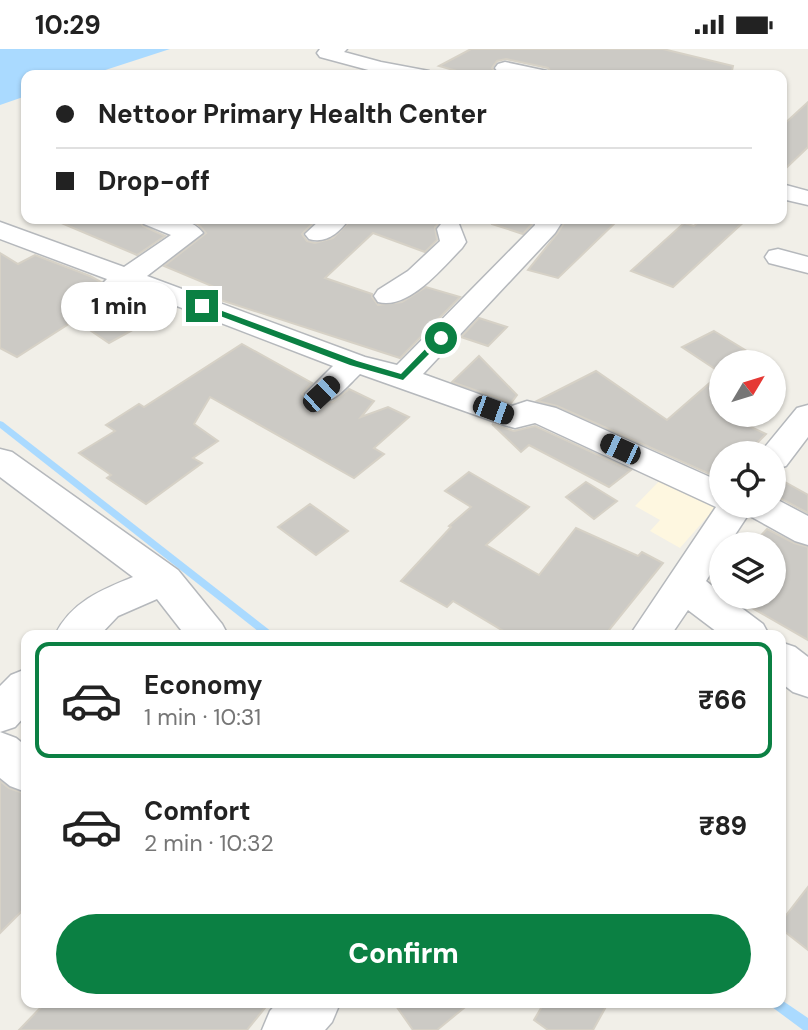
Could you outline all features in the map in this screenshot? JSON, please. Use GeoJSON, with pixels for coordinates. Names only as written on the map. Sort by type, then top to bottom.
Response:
{"type":"FeatureCollection","features":[{"type":"Feature","properties":{"kind":"street"},"geometry":{"type":"LineString","coordinates":[[337,49],[327,53],[391,70]]}},
{"type":"Feature","properties":{"kind":"street"},"geometry":{"type":"LineString","coordinates":[[379,68],[402,49]]}},
{"type":"Feature","properties":{"kind":"street"},"geometry":{"type":"LineString","coordinates":[[504,70],[520,50]]}},
{"type":"Feature","properties":{"kind":"street"},"geometry":{"type":"LineString","coordinates":[[787,192],[808,198]]}},
{"type":"Feature","properties":{"kind":"street"},"geometry":{"type":"LineString","coordinates":[[117,285],[190,233],[166,224]]}},
{"type":"Feature","properties":{"kind":"street"},"geometry":{"type":"LineString","coordinates":[[403,377],[548,224]]}},
{"type":"Feature","properties":{"kind":"street"},"geometry":{"type":"LineString","coordinates":[[437,284],[453,241],[450,229]]}},
{"type":"Feature","properties":{"kind":"street"},"geometry":{"type":"LineString","coordinates":[[0,230],[117,285],[403,377],[515,418],[527,411],[538,412],[709,490]]}},
{"type":"Feature","properties":{"kind":"street"},"geometry":{"type":"LineString","coordinates":[[778,257],[808,265]]}},
{"type":"Feature","properties":{"kind":"street"},"geometry":{"type":"LineString","coordinates":[[388,296],[437,284],[478,299]]}},
{"type":"Feature","properties":{"kind":"street"},"geometry":{"type":"LineString","coordinates":[[321,394],[354,363]]}},
{"type":"Feature","properties":{"kind":"street"},"geometry":{"type":"LineString","coordinates":[[512,435],[538,412]]}},
{"type":"Feature","properties":{"kind":"street"},"geometry":{"type":"LineString","coordinates":[[786,443],[808,415]]}},
{"type":"Feature","properties":{"kind":"street"},"geometry":{"type":"LineString","coordinates":[[0,460],[164,580],[204,630]]}},
{"type":"Feature","properties":{"kind":"street"},"geometry":{"type":"LineString","coordinates":[[653,630],[727,518]]}},
{"type":"Feature","properties":{"kind":"street"},"geometry":{"type":"LineString","coordinates":[[782,518],[808,532]]}},
{"type":"Feature","properties":{"kind":"street"},"geometry":{"type":"LineString","coordinates":[[80,630],[104,605],[164,580]]}},
{"type":"Feature","properties":{"kind":"street"},"geometry":{"type":"LineString","coordinates":[[683,585],[742,630]]}},
{"type":"Feature","properties":{"kind":"street"},"geometry":{"type":"LineString","coordinates":[[786,664],[808,680]]}},
{"type":"Feature","properties":{"kind":"street"},"geometry":{"type":"LineString","coordinates":[[0,714],[21,692]]}},
{"type":"Feature","properties":{"kind":"street"},"geometry":{"type":"LineString","coordinates":[[0,752],[21,768]]}},
{"type":"Feature","properties":{"kind":"shaded area"},"geometry":{"type":"Polygon","coordinates":[[[661,479],[709,503],[709,515],[680,548],[650,531],[660,520],[635,506],[661,479]]]}},
{"type":"Feature","properties":{"kind":"water"},"geometry":{"type":"Polygon","coordinates":[[[0,49],[170,49],[105,70],[21,70],[21,98],[0,105],[0,49]]]}},
{"type":"Feature","properties":{"kind":"building"},"geometry":{"type":"Polygon","coordinates":[[[471,49],[663,49],[733,66],[732,70],[549,70],[506,59],[497,61],[492,68],[495,70],[453,70],[439,66],[471,49]]]}},
{"type":"Feature","properties":{"kind":"building"},"geometry":{"type":"Polygon","coordinates":[[[808,102],[808,147],[787,167],[787,121],[808,102]]]}},
{"type":"Feature","properties":{"kind":"building"},"geometry":{"type":"Polygon","coordinates":[[[64,224],[142,224],[165,236],[137,255],[64,224]]]}},
{"type":"Feature","properties":{"kind":"building"},"geometry":{"type":"Polygon","coordinates":[[[197,224],[312,224],[302,234],[307,241],[315,243],[333,238],[347,224],[438,224],[435,227],[437,240],[425,252],[373,233],[325,278],[372,294],[378,305],[402,302],[426,287],[460,297],[400,358],[202,294],[212,286],[164,266],[206,233],[197,224]]]}},
{"type":"Feature","properties":{"kind":"building"},"geometry":{"type":"Polygon","coordinates":[[[492,224],[532,224],[523,234],[492,224]]]}},
{"type":"Feature","properties":{"kind":"building"},"geometry":{"type":"Polygon","coordinates":[[[563,224],[614,224],[558,278],[528,270],[563,224]]]}},
{"type":"Feature","properties":{"kind":"building"},"geometry":{"type":"Polygon","coordinates":[[[683,224],[742,224],[673,287],[631,271],[683,224]]]}},
{"type":"Feature","properties":{"kind":"building"},"geometry":{"type":"Polygon","coordinates":[[[0,253],[18,264],[35,255],[90,276],[101,282],[94,289],[100,298],[112,299],[122,295],[158,316],[109,343],[75,320],[17,357],[0,348],[0,253]]]}},
{"type":"Feature","properties":{"kind":"building"},"geometry":{"type":"Polygon","coordinates":[[[479,318],[507,327],[488,346],[461,337],[479,318]]]}},
{"type":"Feature","properties":{"kind":"building"},"geometry":{"type":"Polygon","coordinates":[[[714,331],[745,350],[709,350],[709,365],[682,347],[714,331]]]}},
{"type":"Feature","properties":{"kind":"building"},"geometry":{"type":"Polygon","coordinates":[[[242,344],[312,383],[302,394],[310,404],[333,402],[349,389],[374,401],[361,417],[388,407],[409,417],[374,448],[384,454],[354,478],[210,397],[194,424],[218,441],[193,458],[202,463],[146,504],[107,478],[111,475],[79,453],[115,431],[106,425],[139,404],[144,407],[242,344]]]}},
{"type":"Feature","properties":{"kind":"building"},"geometry":{"type":"Polygon","coordinates":[[[479,356],[517,395],[511,403],[452,382],[479,356]]]}},
{"type":"Feature","properties":{"kind":"building"},"geometry":{"type":"Polygon","coordinates":[[[596,371],[667,420],[709,383],[709,427],[751,427],[766,434],[759,441],[709,441],[709,474],[557,406],[537,401],[596,371]]]}},
{"type":"Feature","properties":{"kind":"building"},"geometry":{"type":"Polygon","coordinates":[[[492,424],[514,431],[535,426],[631,470],[609,487],[529,445],[521,452],[492,424]]]}},
{"type":"Feature","properties":{"kind":"building"},"geometry":{"type":"Polygon","coordinates":[[[469,472],[529,507],[486,545],[539,575],[576,528],[638,556],[642,552],[663,563],[609,630],[502,630],[453,601],[447,607],[401,581],[451,527],[449,526],[471,507],[445,491],[469,472]]]}},
{"type":"Feature","properties":{"kind":"building"},"geometry":{"type":"Polygon","coordinates":[[[586,482],[617,501],[594,519],[566,497],[586,482]]]}},
{"type":"Feature","properties":{"kind":"building"},"geometry":{"type":"Polygon","coordinates":[[[786,483],[808,495],[808,513],[786,501],[786,483]]]}},
{"type":"Feature","properties":{"kind":"building"},"geometry":{"type":"Polygon","coordinates":[[[310,504],[348,531],[316,555],[278,527],[310,504]]]}},
{"type":"Feature","properties":{"kind":"building"},"geometry":{"type":"Polygon","coordinates":[[[786,539],[808,547],[808,640],[754,609],[786,609],[786,539]]]}},
{"type":"Feature","properties":{"kind":"building"},"geometry":{"type":"Polygon","coordinates":[[[0,781],[21,792],[21,912],[0,933],[0,781]]]}},
{"type":"Feature","properties":{"kind":"building"},"geometry":{"type":"Polygon","coordinates":[[[808,887],[808,950],[786,933],[786,915],[808,887]]]}},
{"type":"Feature","properties":{"kind":"building"},"geometry":{"type":"Polygon","coordinates":[[[40,1008],[265,1008],[247,1030],[19,1030],[40,1008]]]}},
{"type":"Feature","properties":{"kind":"building"},"geometry":{"type":"Polygon","coordinates":[[[398,1008],[464,1008],[437,1030],[413,1030],[398,1008]]]}},
{"type":"Feature","properties":{"kind":"building"},"geometry":{"type":"Polygon","coordinates":[[[541,1008],[605,1008],[593,1030],[548,1030],[534,1020],[541,1008]]]}},
{"type":"Feature","properties":{"kind":"waterway"},"geometry":{"type":"LineString","coordinates":[[0,424],[263,630]]}},
{"type":"Feature","properties":{"kind":"waterway"},"geometry":{"type":"LineString","coordinates":[[783,1008],[808,1026]]}},
{"type":"Feature","properties":{"kind":"route"},"geometry":{"type":"LineString","coordinates":[[202,306],[354,363],[403,377],[441,338]]}}]}
